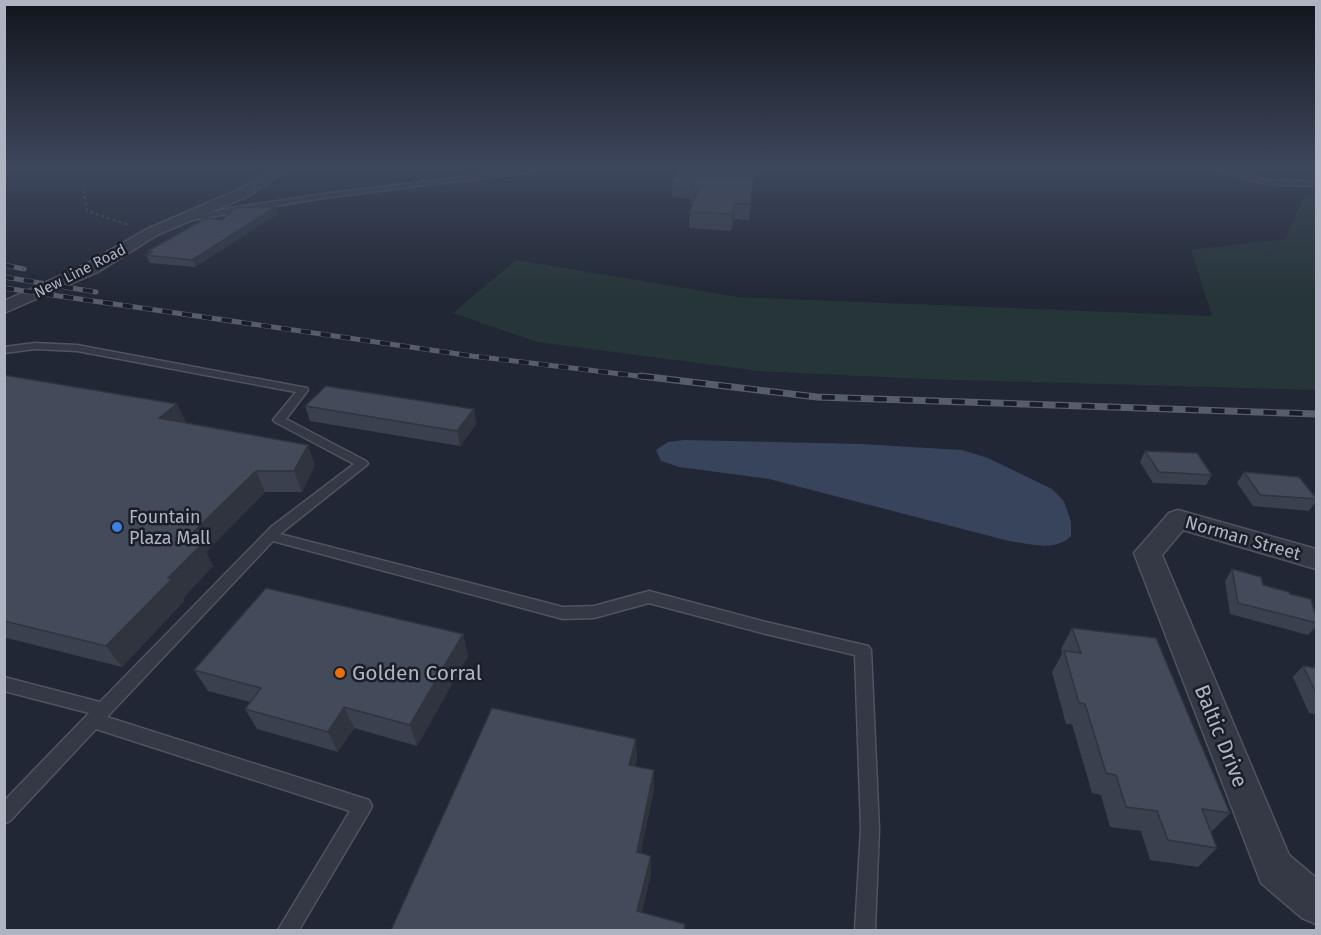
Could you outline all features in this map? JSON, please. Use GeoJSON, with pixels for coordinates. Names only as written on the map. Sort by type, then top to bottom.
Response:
{"type":"FeatureCollection","features":[{"type":"Feature","properties":{"kind":"street","name":"New Line Road"},"geometry":{"type":"LineString","coordinates":[[4,308],[92,268],[152,232],[197,213]]}},
{"type":"Feature","properties":{"kind":"street","name":"Norman Street"},"geometry":{"type":"LineString","coordinates":[[1148,553],[1178,519],[1317,559]]}},
{"type":"Feature","properties":{"kind":"street","name":"Baltic Drive"},"geometry":{"type":"LineString","coordinates":[[1148,553],[1275,869],[1317,904]]}},
{"type":"Feature","properties":{"kind":"lane"},"geometry":{"type":"LineString","coordinates":[[177,221],[217,213]]}},
{"type":"Feature","properties":{"kind":"lane"},"geometry":{"type":"LineString","coordinates":[[4,350],[35,346],[77,348],[303,390],[279,420],[362,464],[270,536],[4,815]]}},
{"type":"Feature","properties":{"kind":"lane"},"geometry":{"type":"LineString","coordinates":[[270,536],[563,613],[594,612],[649,597],[766,628],[863,650],[870,829],[865,930]]}},
{"type":"Feature","properties":{"kind":"lane"},"geometry":{"type":"LineString","coordinates":[[4,684],[363,806],[288,930]]}},
{"type":"Feature","properties":{"kind":"path"},"geometry":{"type":"LineString","coordinates":[[89,213],[152,232]]}},
{"type":"Feature","properties":{"kind":"shaded area"},"geometry":{"type":"Polygon","coordinates":[[[1297,213],[1316,213],[1316,390],[924,379],[759,371],[537,342],[453,313],[516,260],[738,297],[1212,316],[1191,250],[1285,239],[1297,213]]]}},
{"type":"Feature","properties":{"kind":"water"},"geometry":{"type":"Polygon","coordinates":[[[684,440],[861,444],[962,450],[988,458],[1052,489],[1064,501],[1071,522],[1071,536],[1058,544],[1050,545],[1009,541],[769,479],[679,467],[661,461],[656,450],[668,442],[684,440]]]}},
{"type":"Feature","properties":{"kind":"building"},"geometry":{"type":"Polygon","coordinates":[[[230,213],[266,213],[192,260],[146,255],[152,252],[148,251],[206,218],[222,220],[230,213]]]}},
{"type":"Feature","properties":{"kind":"building","name":"Fountain Plaza Mall"},"geometry":{"type":"Polygon","coordinates":[[[4,375],[177,404],[159,418],[308,445],[294,471],[256,471],[184,541],[201,545],[168,578],[172,579],[106,646],[4,621],[4,375]]]}},
{"type":"Feature","properties":{"kind":"building"},"geometry":{"type":"Polygon","coordinates":[[[326,386],[474,409],[457,431],[305,406],[326,386]]]}},
{"type":"Feature","properties":{"kind":"building"},"geometry":{"type":"Polygon","coordinates":[[[1145,451],[1197,453],[1212,475],[1159,472],[1145,451]]]}},
{"type":"Feature","properties":{"kind":"building"},"geometry":{"type":"Polygon","coordinates":[[[1244,472],[1299,477],[1317,499],[1260,495],[1244,472]]]}},
{"type":"Feature","properties":{"kind":"building"},"geometry":{"type":"Polygon","coordinates":[[[1232,569],[1261,577],[1263,585],[1311,599],[1317,623],[1238,603],[1232,569]]]}},
{"type":"Feature","properties":{"kind":"building","name":"Golden Corral"},"geometry":{"type":"Polygon","coordinates":[[[266,588],[463,634],[410,725],[344,707],[328,732],[245,709],[261,688],[194,670],[266,588]]]}},
{"type":"Feature","properties":{"kind":"building"},"geometry":{"type":"Polygon","coordinates":[[[1072,628],[1156,638],[1230,813],[1202,809],[1217,848],[1168,840],[1157,811],[1126,807],[1116,775],[1106,773],[1085,704],[1079,703],[1064,651],[1081,653],[1072,628]]]}},
{"type":"Feature","properties":{"kind":"building"},"geometry":{"type":"Polygon","coordinates":[[[1303,666],[1317,668],[1317,695],[1303,666]]]}},
{"type":"Feature","properties":{"kind":"building"},"geometry":{"type":"Polygon","coordinates":[[[492,708],[636,739],[629,765],[654,770],[637,852],[651,856],[637,911],[685,924],[684,930],[391,930],[492,708]]]}},
{"type":"Feature","properties":{"kind":"railway"},"geometry":{"type":"LineString","coordinates":[[4,265],[24,269]]}},
{"type":"Feature","properties":{"kind":"railway"},"geometry":{"type":"LineString","coordinates":[[4,277],[96,292]]}},
{"type":"Feature","properties":{"kind":"railway"},"geometry":{"type":"LineString","coordinates":[[4,288],[472,356],[654,378]]}},
{"type":"Feature","properties":{"kind":"railway"},"geometry":{"type":"LineString","coordinates":[[641,376],[817,397],[1316,414]]}},
{"type":"Feature","properties":{"kind":"place","name":"Fountain Plaza Mall"},"geometry":{"type":"Point","coordinates":[117,527]}},
{"type":"Feature","properties":{"kind":"place","name":"Golden Corral"},"geometry":{"type":"Point","coordinates":[340,673]}}]}
